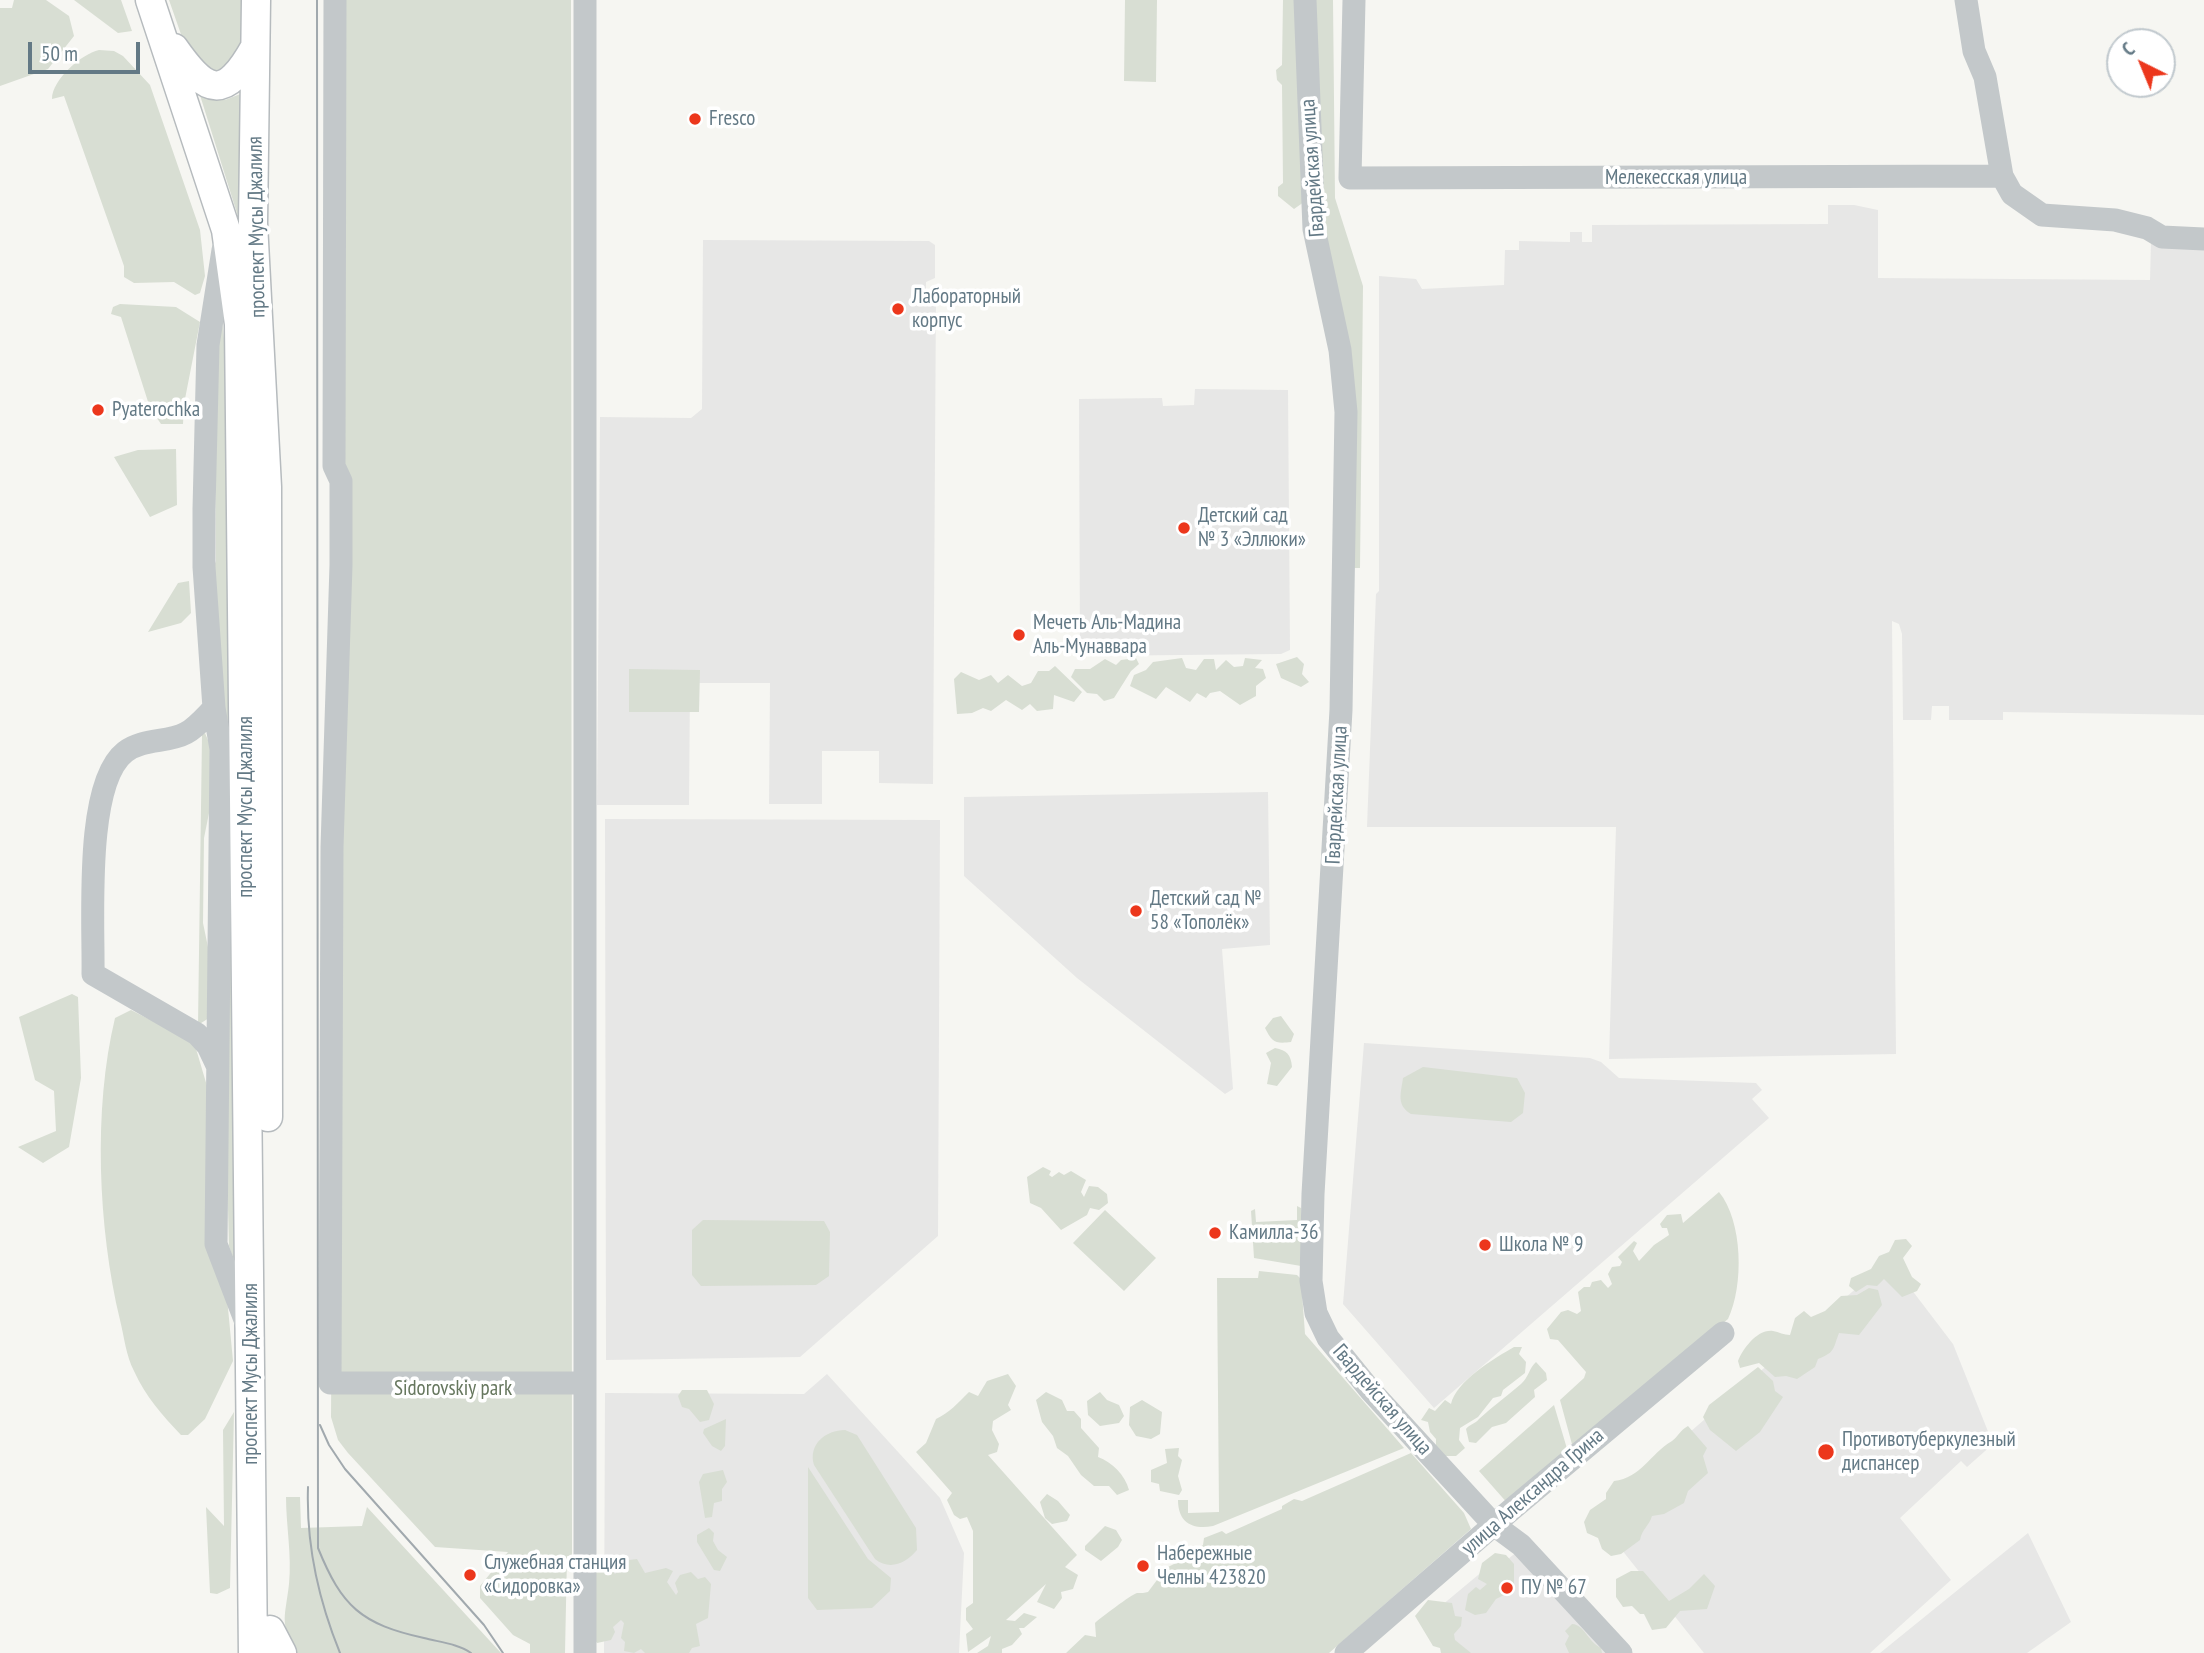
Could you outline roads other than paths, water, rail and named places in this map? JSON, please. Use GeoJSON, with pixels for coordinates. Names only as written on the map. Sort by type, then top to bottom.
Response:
{"type":"FeatureCollection","features":[{"type":"Feature","properties":{"kind":"main road","name":"проспект Мусы Джалиля"},"geometry":{"type":"LineString","coordinates":[[256,0],[253,223],[267,487],[266,1643]]}},
{"type":"Feature","properties":{"kind":"main road","name":"проспект Мусы Джалиля"},"geometry":{"type":"LineString","coordinates":[[154,13],[226,230],[239,324],[242,405],[250,1334],[266,1643]]}},
{"type":"Feature","properties":{"kind":"main road"},"geometry":{"type":"LineString","coordinates":[[154,13],[192,73],[214,85],[229,82],[240,74],[254,47]]}},
{"type":"Feature","properties":{"kind":"main road"},"geometry":{"type":"LineString","coordinates":[[242,1653],[266,1643]]}},
{"type":"Feature","properties":{"kind":"street"},"geometry":{"type":"LineString","coordinates":[[335,0],[334,466],[341,481],[341,565],[332,847],[330,1383],[585,1383]]}},
{"type":"Feature","properties":{"kind":"street"},"geometry":{"type":"LineString","coordinates":[[584,0],[585,1653]]}},
{"type":"Feature","properties":{"kind":"street","name":"Гвардейская улица"},"geometry":{"type":"LineString","coordinates":[[1305,0],[1314,229],[1340,350],[1346,412],[1341,710],[1313,1194],[1313,1296],[1322,1327],[1341,1357],[1494,1525],[1521,1545],[1621,1653]]}},
{"type":"Feature","properties":{"kind":"street","name":"Мелекесская улица"},"geometry":{"type":"LineString","coordinates":[[1354,0],[1350,178],[2002,176]]}},
{"type":"Feature","properties":{"kind":"street"},"geometry":{"type":"LineString","coordinates":[[1966,0],[1975,51],[1985,77],[2002,176],[2012,194],[2042,215],[2115,220],[2147,228],[2162,237],[2204,239]]}},
{"type":"Feature","properties":{"kind":"street"},"geometry":{"type":"LineString","coordinates":[[226,230],[208,345],[205,462],[204,567],[214,708],[221,749],[216,1244],[250,1334]]}},
{"type":"Feature","properties":{"kind":"street"},"geometry":{"type":"LineString","coordinates":[[214,708],[186,733],[142,744],[126,751],[115,762],[95,819],[93,974],[197,1034],[217,1065]]}},
{"type":"Feature","properties":{"kind":"street","name":"улица Александра Грина"},"geometry":{"type":"LineString","coordinates":[[1346,1653],[1723,1333]]}},
{"type":"Feature","properties":{"kind":"tram line"},"geometry":{"type":"LineString","coordinates":[[317,0],[318,1548],[345,1599],[369,1619],[402,1633],[455,1645],[471,1653]]}},
{"type":"Feature","properties":{"kind":"tram line"},"geometry":{"type":"LineString","coordinates":[[320,1425],[345,1469],[484,1625],[503,1653]]}},
{"type":"Feature","properties":{"kind":"tram line"},"geometry":{"type":"LineString","coordinates":[[308,1487],[309,1530],[315,1572],[325,1613],[340,1653]]}},
{"type":"Feature","properties":{"kind":"place","name":"Fresco"},"geometry":{"type":"Point","coordinates":[695,119]}},
{"type":"Feature","properties":{"kind":"place","name":"Лабораторный корпус"},"geometry":{"type":"Point","coordinates":[898,309]}},
{"type":"Feature","properties":{"kind":"place","name":"Pyaterochka"},"geometry":{"type":"Point","coordinates":[98,410]}},
{"type":"Feature","properties":{"kind":"place","name":"Детский сад № 3 «Эллюки»"},"geometry":{"type":"Point","coordinates":[1184,528]}},
{"type":"Feature","properties":{"kind":"place","name":"Мечеть Аль-Мадина Аль-Мунаввара"},"geometry":{"type":"Point","coordinates":[1019,635]}},
{"type":"Feature","properties":{"kind":"place","name":"Детский сад № 58 «Тополёк»"},"geometry":{"type":"Point","coordinates":[1136,911]}},
{"type":"Feature","properties":{"kind":"place","name":"Камилла-36"},"geometry":{"type":"Point","coordinates":[1215,1233]}},
{"type":"Feature","properties":{"kind":"place","name":"Школа № 9"},"geometry":{"type":"Point","coordinates":[1485,1245]}},
{"type":"Feature","properties":{"kind":"place","name":"Противотуберкулезный диспансер"},"geometry":{"type":"Point","coordinates":[1826,1452]}},
{"type":"Feature","properties":{"kind":"place","name":"Набережные Челны 423820"},"geometry":{"type":"Point","coordinates":[1143,1566]}},
{"type":"Feature","properties":{"kind":"place","name":"Служебная станция «Сидоровка»"},"geometry":{"type":"Point","coordinates":[470,1575]}},
{"type":"Feature","properties":{"kind":"place","name":"ПУ № 67"},"geometry":{"type":"Point","coordinates":[1507,1588]}},
{"type":"Feature","properties":{"kind":"park label","name":"Sidorovskiy park"},"geometry":{"type":"Point","coordinates":[453,1389]}}]}
